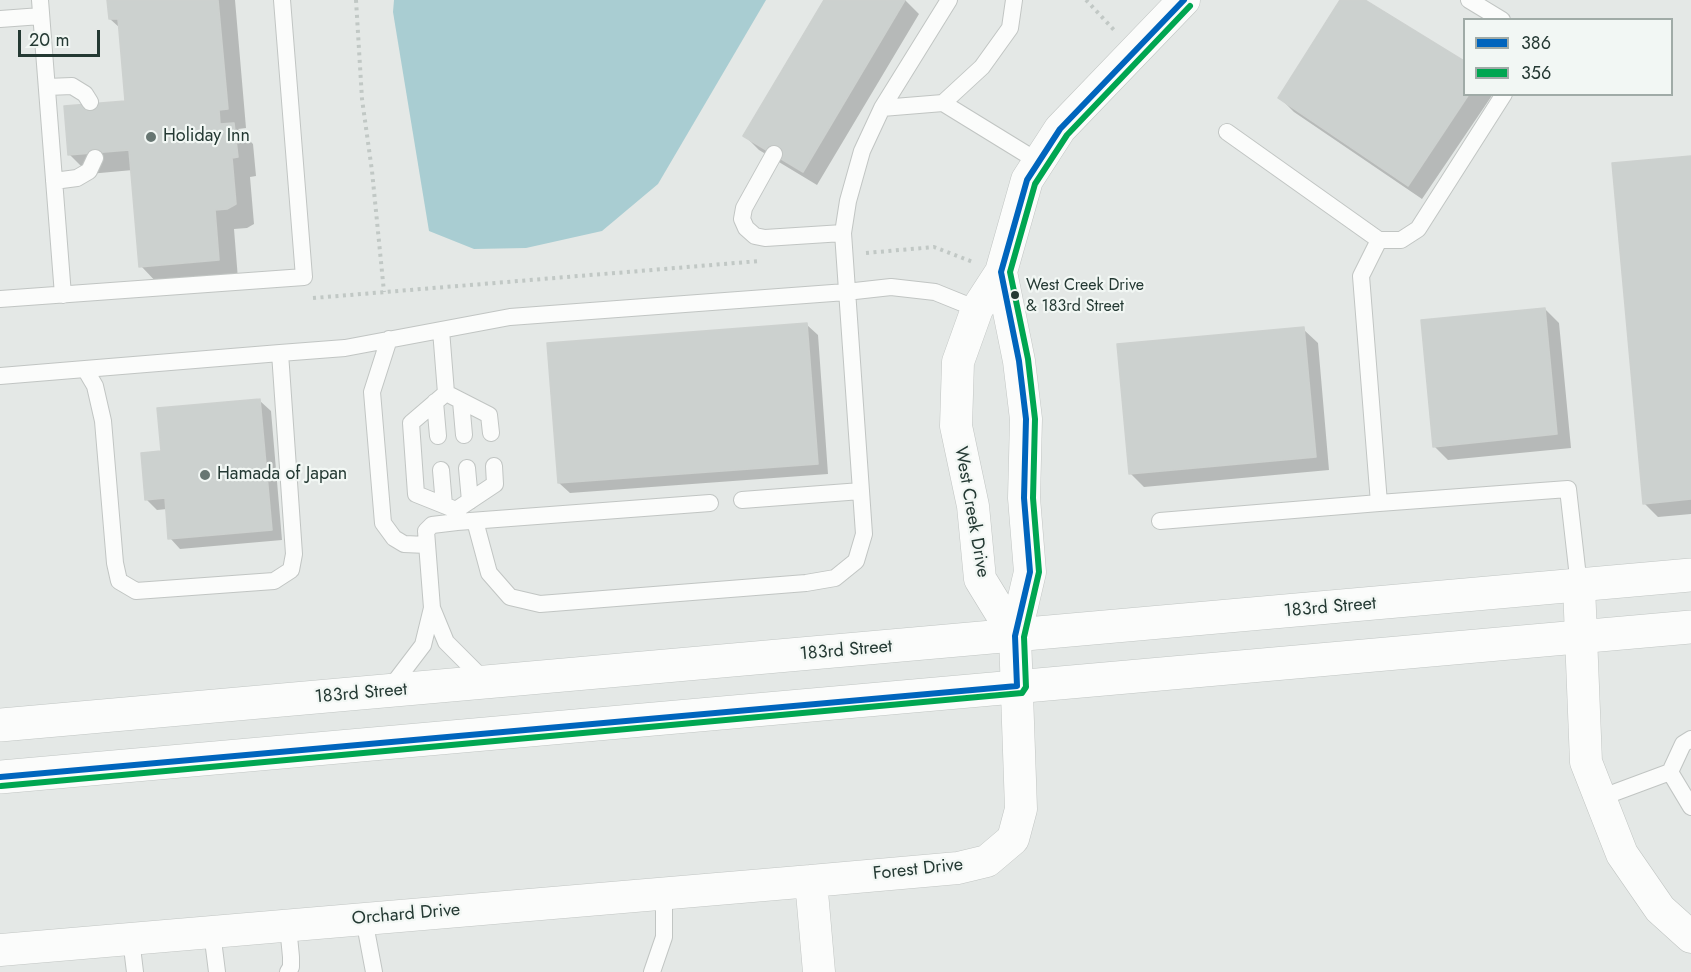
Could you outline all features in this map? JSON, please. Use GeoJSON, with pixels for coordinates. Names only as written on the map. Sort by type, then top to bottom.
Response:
{"type":"FeatureCollection","features":[{"type":"Feature","properties":{"kind":"street","name":"West Creek Drive"},"geometry":{"type":"LineString","coordinates":[[1016,636],[980,579],[973,506],[956,426],[958,362],[990,268],[1028,180],[1039,162],[1060,129],[1184,0]]}},
{"type":"Feature","properties":{"kind":"street","name":"West Creek Drive"},"geometry":{"type":"LineString","coordinates":[[990,268],[1019,361],[1026,419],[1024,498],[1030,572],[1016,636]]}},
{"type":"Feature","properties":{"kind":"street","name":"183rd Street"},"geometry":{"type":"LineString","coordinates":[[0,725],[1691,575]]}},
{"type":"Feature","properties":{"kind":"street"},"geometry":{"type":"LineString","coordinates":[[1579,586],[1586,762],[1622,854],[1660,909],[1691,937]]}},
{"type":"Feature","properties":{"kind":"street"},"geometry":{"type":"LineString","coordinates":[[0,777],[1691,627]]}},
{"type":"Feature","properties":{"kind":"street","name":"Forest Drive"},"geometry":{"type":"LineString","coordinates":[[811,881],[958,868],[987,861],[1013,839],[1021,809],[1016,636]]}},
{"type":"Feature","properties":{"kind":"street"},"geometry":{"type":"LineString","coordinates":[[811,881],[819,972]]}},
{"type":"Feature","properties":{"kind":"street","name":"Orchard Drive"},"geometry":{"type":"LineString","coordinates":[[0,950],[811,881]]}},
{"type":"Feature","properties":{"kind":"lane"},"geometry":{"type":"LineString","coordinates":[[0,299],[304,277],[282,0]]}},
{"type":"Feature","properties":{"kind":"lane"},"geometry":{"type":"LineString","coordinates":[[475,521],[489,573],[510,597],[540,603],[806,583],[835,578],[856,561],[864,534],[844,254],[843,233],[848,201],[862,151],[882,108],[949,0]]}},
{"type":"Feature","properties":{"kind":"lane"},"geometry":{"type":"LineString","coordinates":[[943,103],[982,67],[1010,28],[1014,0]]}},
{"type":"Feature","properties":{"kind":"lane"},"geometry":{"type":"LineString","coordinates":[[1469,0],[1499,18]]}},
{"type":"Feature","properties":{"kind":"lane"},"geometry":{"type":"LineString","coordinates":[[0,19],[40,8],[63,295]]}},
{"type":"Feature","properties":{"kind":"lane"},"geometry":{"type":"LineString","coordinates":[[47,87],[72,86],[85,94],[90,102]]}},
{"type":"Feature","properties":{"kind":"lane"},"geometry":{"type":"LineString","coordinates":[[1227,132],[1379,240],[1401,240],[1418,229],[1503,96]]}},
{"type":"Feature","properties":{"kind":"lane"},"geometry":{"type":"LineString","coordinates":[[882,108],[943,103],[1039,162]]}},
{"type":"Feature","properties":{"kind":"lane"},"geometry":{"type":"LineString","coordinates":[[774,154],[744,208],[742,219],[746,228],[755,236],[765,238],[843,233]]}},
{"type":"Feature","properties":{"kind":"lane"},"geometry":{"type":"LineString","coordinates":[[54,181],[77,178],[89,171],[94,158]]}},
{"type":"Feature","properties":{"kind":"lane"},"geometry":{"type":"LineString","coordinates":[[1379,240],[1360,276],[1379,502]]}},
{"type":"Feature","properties":{"kind":"lane"},"geometry":{"type":"LineString","coordinates":[[0,376],[345,348],[510,317],[891,287],[935,292],[977,309]]}},
{"type":"Feature","properties":{"kind":"lane"},"geometry":{"type":"LineString","coordinates":[[438,436],[441,330]]}},
{"type":"Feature","properties":{"kind":"lane"},"geometry":{"type":"LineString","coordinates":[[390,339],[372,392],[383,524],[394,538],[404,544],[427,545]]}},
{"type":"Feature","properties":{"kind":"lane"},"geometry":{"type":"LineString","coordinates":[[85,369],[95,386],[103,421],[115,563],[119,582],[136,591],[274,581],[291,570],[294,554],[280,353]]}},
{"type":"Feature","properties":{"kind":"lane"},"geometry":{"type":"LineString","coordinates":[[440,397],[461,401],[489,415],[491,433]]}},
{"type":"Feature","properties":{"kind":"lane"},"geometry":{"type":"LineString","coordinates":[[440,397],[411,423],[416,494],[457,509],[475,521],[710,503]]}},
{"type":"Feature","properties":{"kind":"lane"},"geometry":{"type":"LineString","coordinates":[[461,401],[464,435]]}},
{"type":"Feature","properties":{"kind":"lane"},"geometry":{"type":"LineString","coordinates":[[488,683],[446,642],[432,608],[426,531],[495,484],[494,466]]}},
{"type":"Feature","properties":{"kind":"lane"},"geometry":{"type":"LineString","coordinates":[[457,509],[467,468]]}},
{"type":"Feature","properties":{"kind":"lane"},"geometry":{"type":"LineString","coordinates":[[441,470],[457,509]]}},
{"type":"Feature","properties":{"kind":"lane"},"geometry":{"type":"LineString","coordinates":[[1160,521],[1379,502],[1568,489],[1579,586]]}},
{"type":"Feature","properties":{"kind":"lane"},"geometry":{"type":"LineString","coordinates":[[742,500],[861,491]]}},
{"type":"Feature","properties":{"kind":"lane"},"geometry":{"type":"LineString","coordinates":[[388,692],[423,645],[432,608]]}},
{"type":"Feature","properties":{"kind":"lane"},"geometry":{"type":"LineString","coordinates":[[1600,798],[1670,772],[1683,744],[1691,739]]}},
{"type":"Feature","properties":{"kind":"lane"},"geometry":{"type":"LineString","coordinates":[[1670,772],[1691,807]]}},
{"type":"Feature","properties":{"kind":"lane"},"geometry":{"type":"LineString","coordinates":[[652,972],[664,937],[664,893]]}},
{"type":"Feature","properties":{"kind":"lane"},"geometry":{"type":"LineString","coordinates":[[364,919],[374,972]]}},
{"type":"Feature","properties":{"kind":"lane"},"geometry":{"type":"LineString","coordinates":[[288,926],[291,957],[291,967],[288,972]]}},
{"type":"Feature","properties":{"kind":"lane"},"geometry":{"type":"LineString","coordinates":[[212,932],[217,972]]}},
{"type":"Feature","properties":{"kind":"lane"},"geometry":{"type":"LineString","coordinates":[[130,939],[135,972]]}},
{"type":"Feature","properties":{"kind":"path"},"geometry":{"type":"LineString","coordinates":[[356,0],[362,99],[384,292]]}},
{"type":"Feature","properties":{"kind":"path"},"geometry":{"type":"LineString","coordinates":[[1086,0],[1116,32]]}},
{"type":"Feature","properties":{"kind":"path"},"geometry":{"type":"LineString","coordinates":[[844,254],[934,247],[990,268]]}},
{"type":"Feature","properties":{"kind":"path"},"geometry":{"type":"LineString","coordinates":[[302,299],[764,261]]}},
{"type":"Feature","properties":{"kind":"water"},"geometry":{"type":"Polygon","coordinates":[[[394,0],[766,0],[658,184],[602,231],[526,248],[474,249],[429,231],[393,12],[394,0]]]}},
{"type":"Feature","properties":{"kind":"building","name":"Holiday Inn"},"geometry":{"type":"Polygon","coordinates":[[[107,0],[218,0],[228,109],[219,110],[220,124],[234,123],[238,157],[232,158],[236,204],[227,209],[215,210],[219,260],[139,267],[129,150],[68,155],[64,106],[125,101],[118,19],[109,19],[107,0]]]}},
{"type":"Feature","properties":{"kind":"building"},"geometry":{"type":"Polygon","coordinates":[[[824,0],[905,0],[803,172],[743,136],[824,0]]]}},
{"type":"Feature","properties":{"kind":"building"},"geometry":{"type":"Polygon","coordinates":[[[1340,0],[1365,0],[1463,60],[1463,96],[1468,96],[1408,186],[1278,98],[1340,0]]]}},
{"type":"Feature","properties":{"kind":"building"},"geometry":{"type":"Polygon","coordinates":[[[1691,156],[1691,499],[1643,504],[1612,163],[1691,156]]]}},
{"type":"Feature","properties":{"kind":"building"},"geometry":{"type":"Polygon","coordinates":[[[1545,308],[1557,434],[1433,447],[1421,320],[1545,308]]]}},
{"type":"Feature","properties":{"kind":"building"},"geometry":{"type":"Polygon","coordinates":[[[807,323],[818,464],[558,483],[547,343],[807,323]]]}},
{"type":"Feature","properties":{"kind":"building"},"geometry":{"type":"Polygon","coordinates":[[[1304,327],[1316,457],[1129,474],[1117,344],[1304,327]]]}},
{"type":"Feature","properties":{"kind":"building","name":"Hamada of Japan"},"geometry":{"type":"Polygon","coordinates":[[[260,399],[272,530],[168,539],[165,498],[145,500],[141,453],[161,451],[157,408],[260,399]]]}},
{"type":"Feature","properties":{"kind":"transit line","name":"386"},"geometry":{"type":"LineString","coordinates":[[0,777],[1017,686],[1015,636],[1030,572],[1024,498],[1026,419],[1019,361],[1001,272],[1027,180],[1060,129],[1184,0]]}},
{"type":"Feature","properties":{"kind":"transit line","name":"356"},"geometry":{"type":"LineString","coordinates":[[1,786],[1022,693],[1026,687],[1024,637],[1039,572],[1033,498],[1035,419],[1028,359],[1010,272],[1035,184],[1067,135],[1190,6]]}},
{"type":"Feature","properties":{"kind":"place","name":"Holiday Inn"},"geometry":{"type":"Point","coordinates":[151,137]}},
{"type":"Feature","properties":{"kind":"place","name":"West Creek Drive & 183rd Street"},"geometry":{"type":"Point","coordinates":[1015,295]}},
{"type":"Feature","properties":{"kind":"place","name":"Hamada of Japan"},"geometry":{"type":"Point","coordinates":[205,475]}}]}
